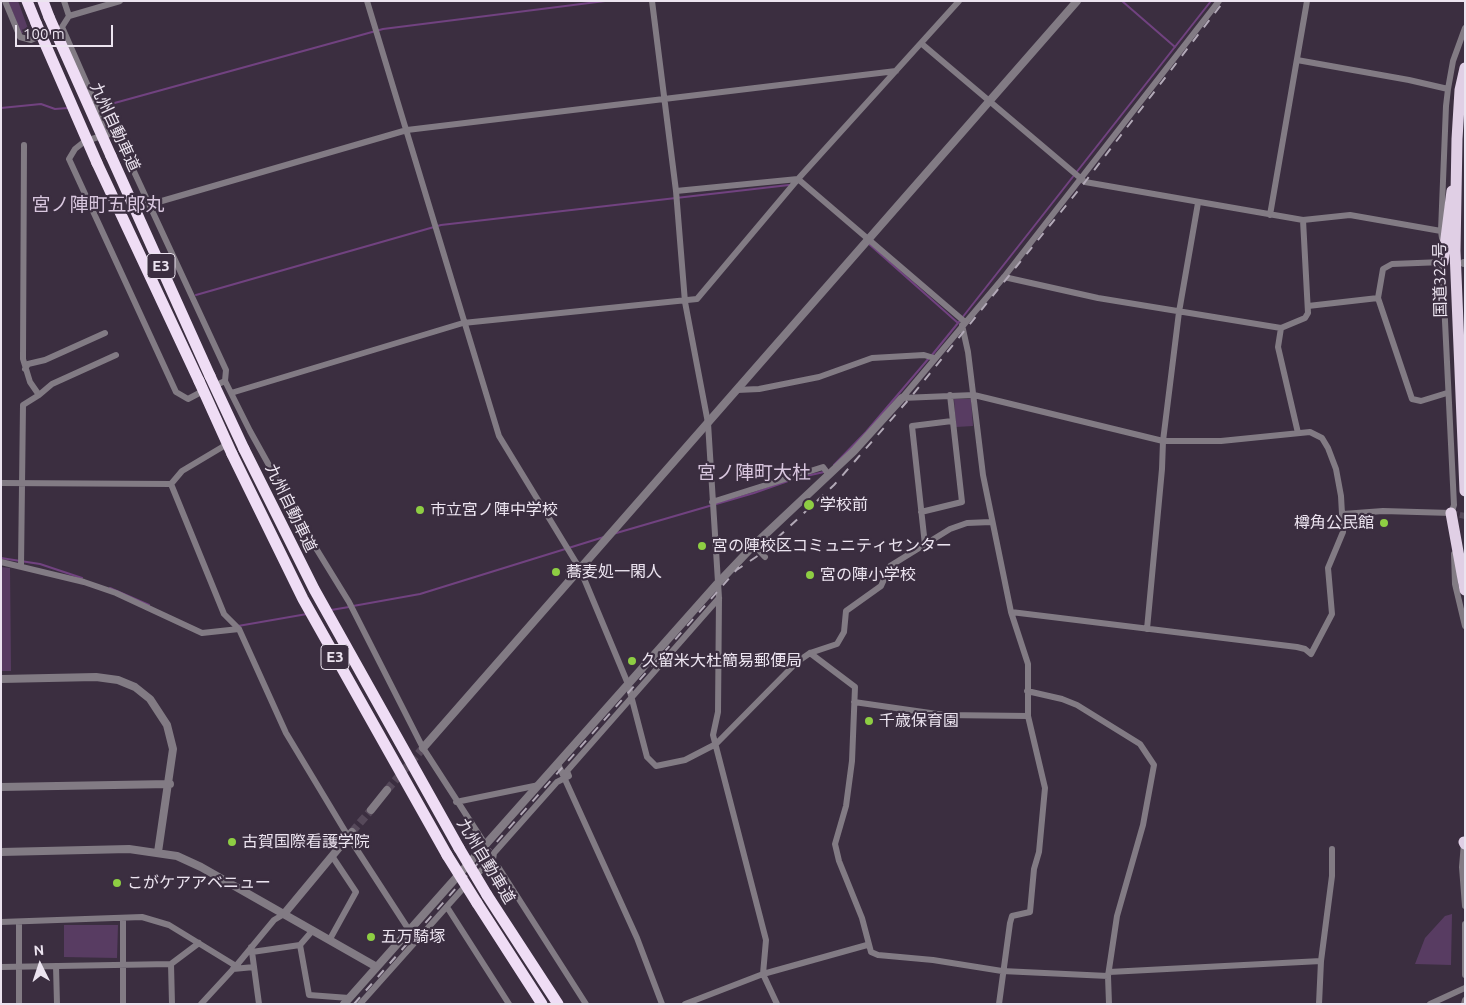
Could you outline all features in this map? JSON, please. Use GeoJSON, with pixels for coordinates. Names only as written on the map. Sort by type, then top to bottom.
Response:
{"type":"FeatureCollection","features":[{"type":"Feature","properties":{"kind":"highway","name":"九州自動車道"},"geometry":{"type":"LineString","coordinates":[[27,1],[97,162],[232,454],[303,599],[447,855],[542,1004]]}},
{"type":"Feature","properties":{"kind":"highway","name":"九州自動車道"},"geometry":{"type":"LineString","coordinates":[[43,1],[210,376],[314,589],[459,848],[487,895],[558,1004]]}},
{"type":"Feature","properties":{"kind":"highway","name":"国道322号"},"geometry":{"type":"LineString","coordinates":[[1465,68],[1460,90],[1456,172],[1457,327],[1465,491]]}},
{"type":"Feature","properties":{"kind":"highway"},"geometry":{"type":"LineString","coordinates":[[1456,172],[1465,208]]}},
{"type":"Feature","properties":{"kind":"highway"},"geometry":{"type":"LineString","coordinates":[[1445,263],[1448,207],[1456,172]]}},
{"type":"Feature","properties":{"kind":"highway"},"geometry":{"type":"LineString","coordinates":[[1451,513],[1465,590]]}},
{"type":"Feature","properties":{"kind":"street"},"geometry":{"type":"LineString","coordinates":[[5,1],[20,37],[31,40],[62,26],[69,16],[120,1]]}},
{"type":"Feature","properties":{"kind":"street"},"geometry":{"type":"LineString","coordinates":[[64,1],[69,16]]}},
{"type":"Feature","properties":{"kind":"street"},"geometry":{"type":"LineString","coordinates":[[367,1],[463,323],[499,436],[580,569],[628,684],[647,756],[656,766],[685,760],[716,744],[797,662],[810,653],[837,644],[844,632],[846,612],[881,586],[890,566],[935,537],[958,526],[967,523],[991,522]]}},
{"type":"Feature","properties":{"kind":"street"},"geometry":{"type":"LineString","coordinates":[[652,1],[676,191],[685,302],[708,423],[719,598],[718,712],[713,734],[721,773],[766,940],[763,974],[777,1004]]}},
{"type":"Feature","properties":{"kind":"street"},"geometry":{"type":"LineString","coordinates":[[231,393],[463,323],[685,302],[697,299],[798,179],[959,1]]}},
{"type":"Feature","properties":{"kind":"street"},"geometry":{"type":"LineString","coordinates":[[423,748],[1077,1]]}},
{"type":"Feature","properties":{"kind":"street"},"geometry":{"type":"LineString","coordinates":[[300,946],[309,994],[346,1001],[375,966],[558,764],[717,584],[754,545],[829,476],[902,398],[1004,277],[1219,1]]}},
{"type":"Feature","properties":{"kind":"street"},"geometry":{"type":"LineString","coordinates":[[1270,214],[1307,1]]}},
{"type":"Feature","properties":{"kind":"street"},"geometry":{"type":"LineString","coordinates":[[62,26],[109,134]]}},
{"type":"Feature","properties":{"kind":"street"},"geometry":{"type":"LineString","coordinates":[[1465,28],[1453,61],[1448,89],[1441,231],[1445,263],[1447,393],[1454,505],[1451,513],[1455,584],[1465,626]]}},
{"type":"Feature","properties":{"kind":"street"},"geometry":{"type":"LineString","coordinates":[[922,44],[990,100],[1081,180],[1198,203],[1303,220],[1350,215],[1441,231]]}},
{"type":"Feature","properties":{"kind":"street"},"geometry":{"type":"LineString","coordinates":[[1297,60],[1448,89]]}},
{"type":"Feature","properties":{"kind":"street"},"geometry":{"type":"LineString","coordinates":[[148,205],[407,130],[896,71]]}},
{"type":"Feature","properties":{"kind":"street"},"geometry":{"type":"LineString","coordinates":[[225,381],[188,399],[176,392],[69,159],[75,149],[85,141],[109,134],[118,137],[226,370],[225,381],[250,431],[306,532],[349,602],[423,748],[456,802],[485,844]]}},
{"type":"Feature","properties":{"kind":"street"},"geometry":{"type":"LineString","coordinates":[[24,145],[25,369],[30,382],[39,394]]}},
{"type":"Feature","properties":{"kind":"street"},"geometry":{"type":"LineString","coordinates":[[676,191],[798,179],[963,324],[991,522],[1011,612],[1028,664],[1028,716],[1044,782],[1043,818],[1030,912],[1012,916],[1002,971],[999,1004]]}},
{"type":"Feature","properties":{"kind":"street"},"geometry":{"type":"LineString","coordinates":[[1147,628],[1163,441],[1179,312],[1198,203]]}},
{"type":"Feature","properties":{"kind":"street"},"geometry":{"type":"LineString","coordinates":[[1004,277],[1098,298],[1281,328],[1305,318],[1308,306],[1303,220]]}},
{"type":"Feature","properties":{"kind":"street"},"geometry":{"type":"LineString","coordinates":[[1445,263],[1392,264],[1384,269],[1378,298],[1412,400],[1421,401],[1447,393]]}},
{"type":"Feature","properties":{"kind":"street"},"geometry":{"type":"LineString","coordinates":[[1308,306],[1378,298]]}},
{"type":"Feature","properties":{"kind":"street"},"geometry":{"type":"LineString","coordinates":[[1281,328],[1278,347],[1298,433]]}},
{"type":"Feature","properties":{"kind":"street"},"geometry":{"type":"LineString","coordinates":[[25,369],[28,364],[45,360],[105,332]]}},
{"type":"Feature","properties":{"kind":"street"},"geometry":{"type":"LineString","coordinates":[[21,566],[23,406],[52,384],[116,355]]}},
{"type":"Feature","properties":{"kind":"street"},"geometry":{"type":"LineString","coordinates":[[737,390],[759,389],[820,377],[872,358],[924,355],[934,358]]}},
{"type":"Feature","properties":{"kind":"street"},"geometry":{"type":"LineString","coordinates":[[921,512],[962,502],[950,395]]}},
{"type":"Feature","properties":{"kind":"street"},"geometry":{"type":"LineString","coordinates":[[902,398],[974,395],[1163,441],[1221,442],[1310,432],[1322,438],[1336,469],[1343,514],[1342,537],[1330,559],[1328,568],[1332,614],[1311,654],[1305,649],[1296,647],[1011,612]]}},
{"type":"Feature","properties":{"kind":"street"},"geometry":{"type":"LineString","coordinates":[[925,545],[912,426],[952,421]]}},
{"type":"Feature","properties":{"kind":"street"},"geometry":{"type":"LineString","coordinates":[[1,483],[171,484],[182,472],[196,462],[250,431]]}},
{"type":"Feature","properties":{"kind":"street"},"geometry":{"type":"LineString","coordinates":[[712,502],[823,467],[829,476]]}},
{"type":"Feature","properties":{"kind":"street"},"geometry":{"type":"LineString","coordinates":[[171,484],[224,614],[239,629],[286,733],[409,930]]}},
{"type":"Feature","properties":{"kind":"street"},"geometry":{"type":"LineString","coordinates":[[1343,514],[1383,511],[1451,513]]}},
{"type":"Feature","properties":{"kind":"street"},"geometry":{"type":"LineString","coordinates":[[754,545],[766,557]]}},
{"type":"Feature","properties":{"kind":"street"},"geometry":{"type":"LineString","coordinates":[[1,562],[84,582],[116,593],[202,633],[239,629]]}},
{"type":"Feature","properties":{"kind":"street"},"geometry":{"type":"LineString","coordinates":[[492,866],[494,853],[557,782],[569,776],[567,771],[719,598]]}},
{"type":"Feature","properties":{"kind":"street"},"geometry":{"type":"LineString","coordinates":[[810,653],[855,687],[852,762],[846,806],[835,844],[839,861],[862,918],[871,952],[878,955],[933,960],[1002,971],[1109,974],[1321,961]]}},
{"type":"Feature","properties":{"kind":"street"},"geometry":{"type":"LineString","coordinates":[[1,679],[96,677],[118,680],[135,688],[150,699],[168,724],[174,749],[158,852]]}},
{"type":"Feature","properties":{"kind":"street"},"geometry":{"type":"LineString","coordinates":[[1027,691],[1062,699],[1077,705],[1140,744],[1154,765],[1142,825],[1117,916],[1109,974],[1109,1004]]}},
{"type":"Feature","properties":{"kind":"street"},"geometry":{"type":"LineString","coordinates":[[854,702],[944,715],[1028,716]]}},
{"type":"Feature","properties":{"kind":"street"},"geometry":{"type":"LineString","coordinates":[[558,764],[637,938],[662,1004]]}},
{"type":"Feature","properties":{"kind":"street"},"geometry":{"type":"LineString","coordinates":[[1,787],[170,784]]}},
{"type":"Feature","properties":{"kind":"street"},"geometry":{"type":"LineString","coordinates":[[456,802],[539,785]]}},
{"type":"Feature","properties":{"kind":"street"},"geometry":{"type":"LineString","coordinates":[[371,810],[387,790]]}},
{"type":"Feature","properties":{"kind":"street"},"geometry":{"type":"LineString","coordinates":[[201,1004],[252,949],[274,920],[284,914],[350,834]]}},
{"type":"Feature","properties":{"kind":"street"},"geometry":{"type":"LineString","coordinates":[[1464,841],[1462,867],[1465,906]]}},
{"type":"Feature","properties":{"kind":"street"},"geometry":{"type":"LineString","coordinates":[[1319,1004],[1321,961],[1332,876],[1332,849]]}},
{"type":"Feature","properties":{"kind":"street"},"geometry":{"type":"LineString","coordinates":[[1,852],[129,850],[158,852],[177,856],[201,867],[375,966]]}},
{"type":"Feature","properties":{"kind":"street"},"geometry":{"type":"LineString","coordinates":[[330,939],[356,892],[332,856]]}},
{"type":"Feature","properties":{"kind":"street"},"geometry":{"type":"LineString","coordinates":[[360,1004],[486,865],[499,868],[586,1004]]}},
{"type":"Feature","properties":{"kind":"street"},"geometry":{"type":"LineString","coordinates":[[447,907],[509,1004]]}},
{"type":"Feature","properties":{"kind":"street"},"geometry":{"type":"LineString","coordinates":[[1,922],[142,917],[169,926],[199,942],[235,968],[254,967]]}},
{"type":"Feature","properties":{"kind":"street"},"geometry":{"type":"LineString","coordinates":[[123,918],[123,1004]]}},
{"type":"Feature","properties":{"kind":"street"},"geometry":{"type":"LineString","coordinates":[[19,922],[19,1004]]}},
{"type":"Feature","properties":{"kind":"street"},"geometry":{"type":"LineString","coordinates":[[1465,924],[1465,975]]}},
{"type":"Feature","properties":{"kind":"street"},"geometry":{"type":"LineString","coordinates":[[252,949],[300,946],[313,930]]}},
{"type":"Feature","properties":{"kind":"street"},"geometry":{"type":"LineString","coordinates":[[1,967],[171,964],[199,942]]}},
{"type":"Feature","properties":{"kind":"street"},"geometry":{"type":"LineString","coordinates":[[685,1004],[763,974],[868,945]]}},
{"type":"Feature","properties":{"kind":"street"},"geometry":{"type":"LineString","coordinates":[[252,949],[259,1004]]}},
{"type":"Feature","properties":{"kind":"street"},"geometry":{"type":"LineString","coordinates":[[171,964],[172,1004]]}},
{"type":"Feature","properties":{"kind":"street"},"geometry":{"type":"LineString","coordinates":[[56,966],[57,1004]]}},
{"type":"Feature","properties":{"kind":"street"},"geometry":{"type":"LineString","coordinates":[[1430,1004],[1465,988]]}},
{"type":"Feature","properties":{"kind":"shaded area"},"geometry":{"type":"Polygon","coordinates":[[[8,1],[18,1],[30,34],[21,33],[8,1]]]}},
{"type":"Feature","properties":{"kind":"shaded area"},"geometry":{"type":"Polygon","coordinates":[[[954,399],[971,399],[973,426],[956,427],[954,399]]]}},
{"type":"Feature","properties":{"kind":"shaded area"},"geometry":{"type":"Polygon","coordinates":[[[1,567],[10,568],[11,671],[1,671],[1,567]]]}},
{"type":"Feature","properties":{"kind":"shaded area"},"geometry":{"type":"Polygon","coordinates":[[[1452,914],[1451,965],[1415,964],[1425,938],[1445,916],[1452,914]]]}},
{"type":"Feature","properties":{"kind":"shaded area"},"geometry":{"type":"Polygon","coordinates":[[[64,925],[118,925],[117,958],[64,957],[64,925]]]}},
{"type":"Feature","properties":{"kind":"waterway"},"geometry":{"type":"LineString","coordinates":[[100,107],[383,29],[605,1]]}},
{"type":"Feature","properties":{"kind":"waterway"},"geometry":{"type":"LineString","coordinates":[[1122,1],[1175,47]]}},
{"type":"Feature","properties":{"kind":"waterway"},"geometry":{"type":"LineString","coordinates":[[958,323],[1211,1]]}},
{"type":"Feature","properties":{"kind":"waterway"},"geometry":{"type":"LineString","coordinates":[[1,108],[41,104],[55,109],[68,108]]}},
{"type":"Feature","properties":{"kind":"waterway"},"geometry":{"type":"LineString","coordinates":[[196,295],[441,225],[789,185]]}},
{"type":"Feature","properties":{"kind":"waterway"},"geometry":{"type":"LineString","coordinates":[[869,244],[958,323],[932,355]]}},
{"type":"Feature","properties":{"kind":"waterway"},"geometry":{"type":"LineString","coordinates":[[834,465],[866,432],[929,358]]}},
{"type":"Feature","properties":{"kind":"waterway"},"geometry":{"type":"LineString","coordinates":[[797,478],[824,472]]}},
{"type":"Feature","properties":{"kind":"waterway"},"geometry":{"type":"LineString","coordinates":[[613,534],[754,493],[788,481]]}},
{"type":"Feature","properties":{"kind":"waterway"},"geometry":{"type":"LineString","coordinates":[[353,606],[420,594],[604,537]]}},
{"type":"Feature","properties":{"kind":"waterway"},"geometry":{"type":"LineString","coordinates":[[1,558],[40,564],[82,578]]}},
{"type":"Feature","properties":{"kind":"waterway"},"geometry":{"type":"LineString","coordinates":[[110,588],[149,605]]}},
{"type":"Feature","properties":{"kind":"waterway"},"geometry":{"type":"LineString","coordinates":[[331,610],[349,607]]}},
{"type":"Feature","properties":{"kind":"waterway"},"geometry":{"type":"LineString","coordinates":[[238,626],[307,614]]}},
{"type":"Feature","properties":{"kind":"tunnel"},"geometry":{"type":"LineString","coordinates":[[1451,513],[1465,516]]}},
{"type":"Feature","properties":{"kind":"tunnel"},"geometry":{"type":"LineString","coordinates":[[387,790],[423,748]]}},
{"type":"Feature","properties":{"kind":"tunnel"},"geometry":{"type":"LineString","coordinates":[[352,832],[371,810]]}},
{"type":"Feature","properties":{"kind":"railway"},"geometry":{"type":"LineString","coordinates":[[735,571],[759,555],[834,485],[910,398],[1085,182],[1224,1]]}},
{"type":"Feature","properties":{"kind":"railway"},"geometry":{"type":"LineString","coordinates":[[354,1004],[739,567]]}},
{"type":"Feature","properties":{"kind":"place","name":"学校前"},"geometry":{"type":"Point","coordinates":[809,505]}},
{"type":"Feature","properties":{"kind":"place","name":"市立宮ノ陣中学校"},"geometry":{"type":"Point","coordinates":[420,510]}},
{"type":"Feature","properties":{"kind":"place","name":"樽角公民館"},"geometry":{"type":"Point","coordinates":[1384,523]}},
{"type":"Feature","properties":{"kind":"place","name":"宮の陣校区コミュニティセンター"},"geometry":{"type":"Point","coordinates":[702,546]}},
{"type":"Feature","properties":{"kind":"place","name":"蕎麦処一閑人"},"geometry":{"type":"Point","coordinates":[556,572]}},
{"type":"Feature","properties":{"kind":"place","name":"宮の陣小学校"},"geometry":{"type":"Point","coordinates":[810,575]}},
{"type":"Feature","properties":{"kind":"place","name":"久留米大杜簡易郵便局"},"geometry":{"type":"Point","coordinates":[632,661]}},
{"type":"Feature","properties":{"kind":"place","name":"千歳保育園"},"geometry":{"type":"Point","coordinates":[869,721]}},
{"type":"Feature","properties":{"kind":"place","name":"古賀国際看護学院"},"geometry":{"type":"Point","coordinates":[232,842]}},
{"type":"Feature","properties":{"kind":"place","name":"こがケアアベニュー"},"geometry":{"type":"Point","coordinates":[117,883]}},
{"type":"Feature","properties":{"kind":"place","name":"五万騎塚"},"geometry":{"type":"Point","coordinates":[371,937]}},
{"type":"Feature","properties":{"kind":"district","name":"宮ノ陣町五郎丸"},"geometry":{"type":"Point","coordinates":[98,205]}},
{"type":"Feature","properties":{"kind":"district","name":"宮ノ陣町大杜"},"geometry":{"type":"Point","coordinates":[754,473]}}]}
